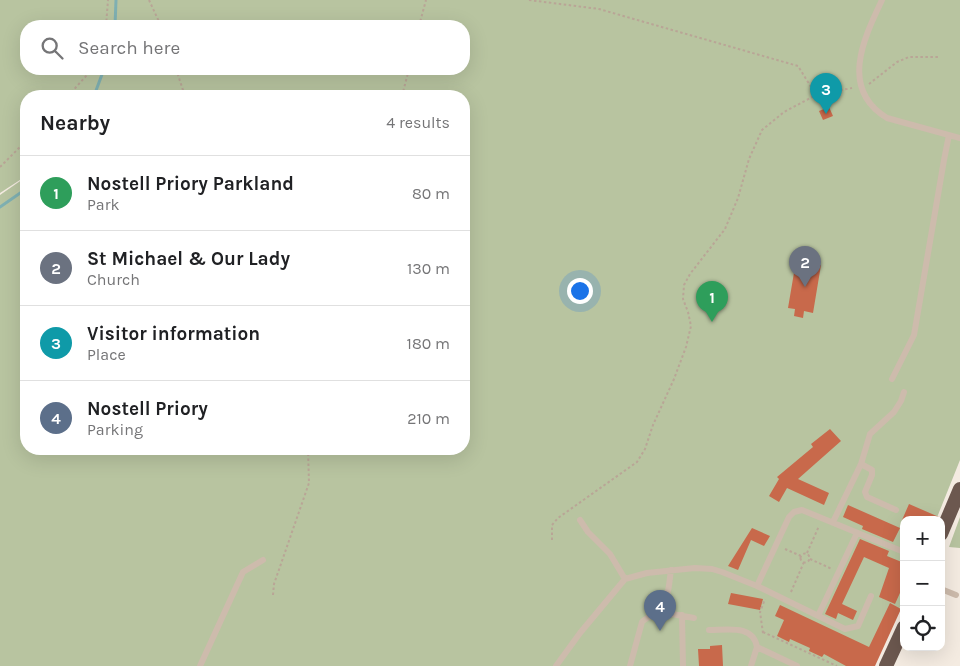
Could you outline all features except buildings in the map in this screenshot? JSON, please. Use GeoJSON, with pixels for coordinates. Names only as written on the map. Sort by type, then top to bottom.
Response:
{"type":"FeatureCollection","features":[{"type":"Feature","properties":{"kind":"highway"},"geometry":{"type":"LineString","coordinates":[[945,525],[960,489]]}},
{"type":"Feature","properties":{"kind":"highway"},"geometry":{"type":"LineString","coordinates":[[886,666],[900,636]]}},
{"type":"Feature","properties":{"kind":"lane"},"geometry":{"type":"LineString","coordinates":[[882,0],[867,32],[862,50],[859,64],[861,87],[876,112],[887,118],[960,138]]}},
{"type":"Feature","properties":{"kind":"lane"},"geometry":{"type":"LineString","coordinates":[[892,379],[914,336],[949,135]]}},
{"type":"Feature","properties":{"kind":"lane"},"geometry":{"type":"LineString","coordinates":[[833,522],[861,464],[870,434],[894,412],[904,392]]}},
{"type":"Feature","properties":{"kind":"lane"},"geometry":{"type":"LineString","coordinates":[[861,464],[872,470],[872,475],[864,492],[867,497],[896,510]]}},
{"type":"Feature","properties":{"kind":"lane"},"geometry":{"type":"LineString","coordinates":[[756,586],[789,518],[794,512],[802,510],[900,550]]}},
{"type":"Feature","properties":{"kind":"lane"},"geometry":{"type":"LineString","coordinates":[[580,520],[588,532],[610,554],[626,579]]}},
{"type":"Feature","properties":{"kind":"lane"},"geometry":{"type":"LineString","coordinates":[[818,616],[857,533]]}},
{"type":"Feature","properties":{"kind":"lane"},"geometry":{"type":"LineString","coordinates":[[200,666],[243,572],[263,560]]}},
{"type":"Feature","properties":{"kind":"lane"},"geometry":{"type":"LineString","coordinates":[[556,666],[580,633],[626,579],[647,573],[683,568],[712,569],[756,586],[845,629],[858,626],[871,596]]}},
{"type":"Feature","properties":{"kind":"lane"},"geometry":{"type":"LineString","coordinates":[[630,666],[642,622],[657,612],[664,602],[671,570]]}},
{"type":"Feature","properties":{"kind":"lane"},"geometry":{"type":"LineString","coordinates":[[945,591],[956,595]]}},
{"type":"Feature","properties":{"kind":"lane"},"geometry":{"type":"LineString","coordinates":[[672,614],[694,618]]}},
{"type":"Feature","properties":{"kind":"lane"},"geometry":{"type":"LineString","coordinates":[[682,615],[683,666]]}},
{"type":"Feature","properties":{"kind":"lane"},"geometry":{"type":"LineString","coordinates":[[709,630],[748,631],[755,639],[758,648],[751,666]]}},
{"type":"Feature","properties":{"kind":"lane"},"geometry":{"type":"LineString","coordinates":[[758,648],[796,666]]}},
{"type":"Feature","properties":{"kind":"path"},"geometry":{"type":"LineString","coordinates":[[106,20],[108,0]]}},
{"type":"Feature","properties":{"kind":"path"},"geometry":{"type":"LineString","coordinates":[[149,0],[158,20]]}},
{"type":"Feature","properties":{"kind":"path"},"geometry":{"type":"LineString","coordinates":[[421,20],[426,0]]}},
{"type":"Feature","properties":{"kind":"path"},"geometry":{"type":"LineString","coordinates":[[529,0],[599,9],[798,66],[816,95]]}},
{"type":"Feature","properties":{"kind":"path"},"geometry":{"type":"LineString","coordinates":[[552,540],[552,525],[558,518],[637,462],[645,449],[686,347],[691,326],[683,299],[684,285],[690,274],[725,228],[738,198],[749,159],[762,130],[784,112],[816,95],[861,87],[872,83],[897,62],[909,56],[940,57]]}},
{"type":"Feature","properties":{"kind":"path"},"geometry":{"type":"LineString","coordinates":[[73,90],[87,75]]}},
{"type":"Feature","properties":{"kind":"path"},"geometry":{"type":"LineString","coordinates":[[178,75],[183,90]]}},
{"type":"Feature","properties":{"kind":"path"},"geometry":{"type":"LineString","coordinates":[[404,90],[407,75]]}},
{"type":"Feature","properties":{"kind":"path"},"geometry":{"type":"LineString","coordinates":[[0,167],[20,146]]}},
{"type":"Feature","properties":{"kind":"path"},"geometry":{"type":"LineString","coordinates":[[273,595],[274,584],[309,482],[308,455]]}},
{"type":"Feature","properties":{"kind":"path"},"geometry":{"type":"LineString","coordinates":[[801,556],[803,553],[807,553],[823,518]]}},
{"type":"Feature","properties":{"kind":"path"},"geometry":{"type":"LineString","coordinates":[[776,545],[801,556],[800,558],[804,562]]}},
{"type":"Feature","properties":{"kind":"path"},"geometry":{"type":"LineString","coordinates":[[807,553],[810,559],[838,572]]}},
{"type":"Feature","properties":{"kind":"path"},"geometry":{"type":"LineString","coordinates":[[787,601],[804,562],[808,562],[810,559]]}},
{"type":"Feature","properties":{"kind":"path"},"geometry":{"type":"LineString","coordinates":[[758,648],[763,632],[760,612],[768,592]]}},
{"type":"Feature","properties":{"kind":"path"},"geometry":{"type":"LineString","coordinates":[[763,632],[837,666]]}},
{"type":"Feature","properties":{"kind":"green space"},"geometry":{"type":"Polygon","coordinates":[[[0,0],[960,0],[960,460],[938,516],[900,516],[900,607],[874,666],[0,666],[0,195],[20,181],[20,455],[470,455],[470,90],[20,90],[20,180],[0,193],[0,0]]]}},
{"type":"Feature","properties":{"kind":"green space"},"geometry":{"type":"Polygon","coordinates":[[[960,517],[960,548],[949,547],[960,517]]]}},
{"type":"Feature","properties":{"kind":"waterway"},"geometry":{"type":"LineString","coordinates":[[115,20],[116,0]]}},
{"type":"Feature","properties":{"kind":"waterway"},"geometry":{"type":"LineString","coordinates":[[96,90],[102,75]]}},
{"type":"Feature","properties":{"kind":"waterway"},"geometry":{"type":"LineString","coordinates":[[0,207],[20,193]]}},
{"type":"Feature","properties":{"kind":"place","name":"Visitor information"},"geometry":{"type":"Point","coordinates":[826,114]}},
{"type":"Feature","properties":{"kind":"place","name":"St Michael & Our Lady"},"geometry":{"type":"Point","coordinates":[805,287]}},
{"type":"Feature","properties":{"kind":"place","name":"Nostell Priory Parkland"},"geometry":{"type":"Point","coordinates":[712,322]}},
{"type":"Feature","properties":{"kind":"place","name":"Nostell Priory"},"geometry":{"type":"Point","coordinates":[660,631]}}]}
